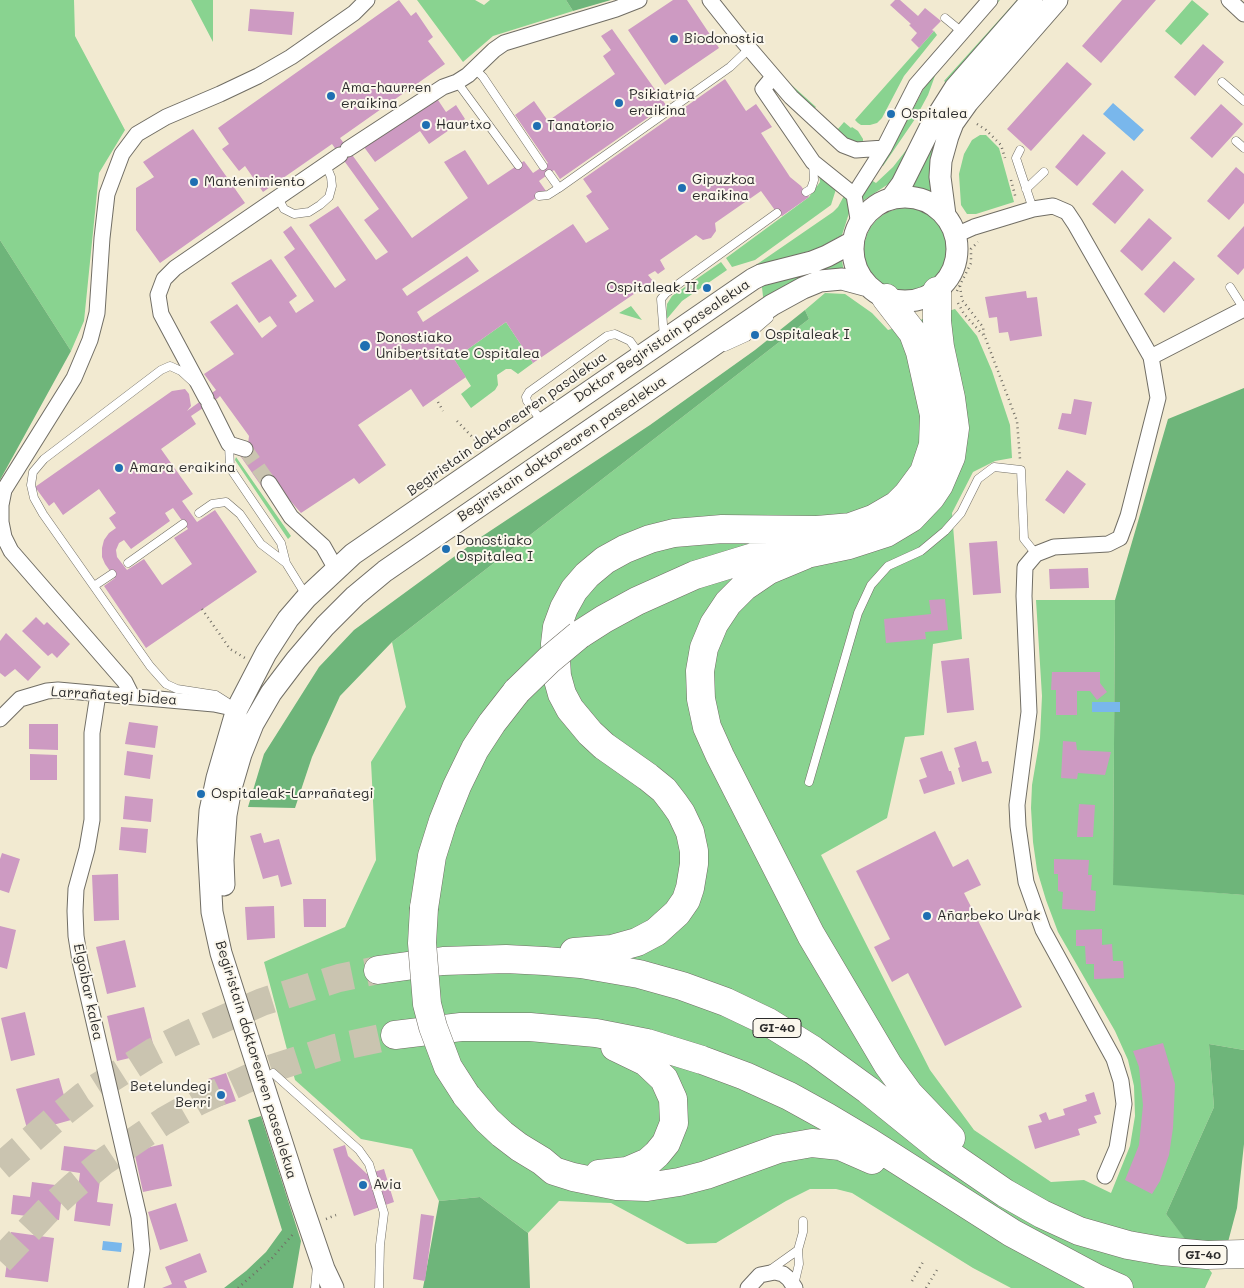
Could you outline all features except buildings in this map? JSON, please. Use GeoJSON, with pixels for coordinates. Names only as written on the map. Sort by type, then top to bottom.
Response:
{"type":"FeatureCollection","features":[{"type":"Feature","properties":{"kind":"highway"},"geometry":{"type":"LineString","coordinates":[[657,592],[697,578],[850,545],[886,533],[911,518],[931,497],[939,485],[950,458],[955,428],[954,413],[940,347],[937,321],[948,288]]}},
{"type":"Feature","properties":{"kind":"highway"},"geometry":{"type":"LineString","coordinates":[[877,292],[913,333],[920,352],[934,415],[933,445],[924,472],[907,495],[873,519],[695,575],[615,612],[579,635],[548,660],[517,691],[492,723],[475,750],[457,786],[432,856],[424,908],[422,943],[427,1004],[433,1027],[448,1067],[466,1095],[487,1120],[519,1147],[554,1171],[572,1177],[617,1186],[647,1187],[692,1179],[778,1149],[796,1145],[825,1143],[840,1146],[860,1154],[899,1174],[920,1174]]}},
{"type":"Feature","properties":{"kind":"highway"},"geometry":{"type":"LineString","coordinates":[[506,959],[529,952],[579,952],[612,949],[648,937],[667,924],[677,913],[686,900],[693,876],[694,851],[690,832],[674,802],[664,790],[604,746],[590,733],[570,709],[562,694],[557,676],[555,644],[557,627],[564,608],[574,590],[587,575],[625,548],[674,533],[722,529],[817,530],[852,527]]}},
{"type":"Feature","properties":{"kind":"highway"},"geometry":{"type":"LineString","coordinates":[[804,555],[769,570],[744,586],[728,603],[714,624],[704,648],[700,671],[701,699],[707,726],[720,756],[811,935],[888,1064],[909,1094],[943,1132],[984,1167],[1005,1193]]}},
{"type":"Feature","properties":{"kind":"highway","name":"GI-40"},"geometry":{"type":"LineString","coordinates":[[378,970],[443,962],[506,959],[581,964],[638,974],[682,986],[726,1002],[768,1022],[814,1050],[868,1090],[941,1149],[1005,1193],[1042,1214],[1079,1231],[1128,1245],[1162,1251],[1206,1255],[1244,1254]]}},
{"type":"Feature","properties":{"kind":"highway"},"geometry":{"type":"LineString","coordinates":[[395,1035],[461,1027],[530,1027],[596,1033],[647,1043],[702,1060],[745,1076],[789,1096],[920,1174],[1012,1233],[1096,1278],[1120,1288]]}},
{"type":"Feature","properties":{"kind":"highway"},"geometry":{"type":"LineString","coordinates":[[542,1161],[598,1174],[622,1172],[648,1162],[657,1154],[671,1134],[674,1117],[673,1099],[664,1078],[646,1062],[614,1046],[596,1033]]}},
{"type":"Feature","properties":{"kind":"main road"},"geometry":{"type":"LineString","coordinates":[[891,199],[902,184],[945,103],[955,88],[1032,0]]}},
{"type":"Feature","properties":{"kind":"main road"},"geometry":{"type":"LineString","coordinates":[[945,215],[940,177],[941,161],[954,123],[968,102],[1057,0]]}},
{"type":"Feature","properties":{"kind":"main road"},"geometry":{"type":"LineString","coordinates":[[905,197],[920,199],[934,205],[945,215],[956,235],[958,251],[955,266],[948,280],[948,288],[912,301],[900,301],[877,292],[858,273],[852,238],[872,209],[891,199],[905,197]]}},
{"type":"Feature","properties":{"kind":"main road","name":"Doktor Begiristain pasealekua"},"geometry":{"type":"LineString","coordinates":[[507,448],[541,420],[664,336],[752,279],[812,262],[852,238]]}},
{"type":"Feature","properties":{"kind":"main road","name":"Begiristain doktorearen pasealekua"},"geometry":{"type":"LineString","coordinates":[[231,788],[241,754],[253,724],[271,693],[307,646],[342,609],[384,571],[772,305],[803,288],[829,279],[842,279],[877,292]]}},
{"type":"Feature","properties":{"kind":"main road","name":"Begiristain doktorearen pasealekua"},"geometry":{"type":"LineString","coordinates":[[333,1288],[324,1269],[318,1249],[322,1220],[221,953],[212,912],[208,840],[210,811],[217,778],[241,701],[274,634],[288,619],[305,594],[334,566],[507,448]]}},
{"type":"Feature","properties":{"kind":"main road"},"geometry":{"type":"LineString","coordinates":[[334,566],[344,597],[342,609]]}},
{"type":"Feature","properties":{"kind":"main road","name":"Begiristain doktorearen pasealekua"},"geometry":{"type":"LineString","coordinates":[[274,634],[272,653],[263,675],[267,680],[273,680],[286,673]]}},
{"type":"Feature","properties":{"kind":"main road","name":"Begiristain doktorearen pasealekua"},"geometry":{"type":"LineString","coordinates":[[241,701],[260,700],[271,693]]}},
{"type":"Feature","properties":{"kind":"main road","name":"Begiristain doktorearen pasealekua"},"geometry":{"type":"LineString","coordinates":[[241,701],[241,738],[226,815],[223,860],[225,910],[233,951],[273,1073]]}},
{"type":"Feature","properties":{"kind":"main road"},"geometry":{"type":"LineString","coordinates":[[273,1073],[335,1264],[346,1288]]}},
{"type":"Feature","properties":{"kind":"street"},"geometry":{"type":"LineString","coordinates":[[132,696],[125,682],[12,551],[4,537],[1,522],[1,505],[4,490],[74,378],[90,340],[97,313],[106,194],[122,154],[137,134],[166,117],[258,76],[354,13],[367,0]]}},
{"type":"Feature","properties":{"kind":"street"},"geometry":{"type":"LineString","coordinates":[[245,449],[229,444],[161,314],[158,295],[164,279],[175,268],[344,152],[442,87],[457,82],[504,43],[616,9],[639,0]]}},
{"type":"Feature","properties":{"kind":"street"},"geometry":{"type":"LineString","coordinates":[[710,0],[749,49],[775,75],[791,97],[843,145],[856,150],[884,148]]}},
{"type":"Feature","properties":{"kind":"street"},"geometry":{"type":"LineString","coordinates":[[1228,0],[1244,14]]}},
{"type":"Feature","properties":{"kind":"street"},"geometry":{"type":"LineString","coordinates":[[852,238],[854,195],[884,148],[916,85],[962,32],[984,2]]}},
{"type":"Feature","properties":{"kind":"street"},"geometry":{"type":"LineString","coordinates":[[775,75],[763,89],[813,162],[854,195]]}},
{"type":"Feature","properties":{"kind":"street"},"geometry":{"type":"LineString","coordinates":[[956,235],[974,227],[1033,209],[1053,206],[1067,212],[1151,357],[1158,398],[1128,516],[1120,538],[1108,544],[1054,547],[1036,554],[1025,567],[1024,596],[1029,712],[1017,805],[1018,826],[1026,882],[1043,930],[1114,1059],[1121,1081],[1124,1104],[1117,1148],[1105,1176]]}},
{"type":"Feature","properties":{"kind":"street"},"geometry":{"type":"LineString","coordinates":[[1151,357],[1244,309]]}},
{"type":"Feature","properties":{"kind":"street"},"geometry":{"type":"LineString","coordinates":[[268,483],[291,517],[323,546],[334,566]]}},
{"type":"Feature","properties":{"kind":"street","name":"Larrañategi bidea"},"geometry":{"type":"LineString","coordinates":[[3,709],[20,699],[47,691],[58,690],[214,704],[241,701]]}},
{"type":"Feature","properties":{"kind":"street","name":"Elgoibar kalea"},"geometry":{"type":"LineString","coordinates":[[98,694],[92,732],[92,820],[87,849],[76,889],[76,936],[80,961],[139,1218],[142,1250],[136,1288]]}},
{"type":"Feature","properties":{"kind":"street"},"geometry":{"type":"LineString","coordinates":[[749,1287],[760,1275],[767,1272],[783,1274],[794,1286]]}},
{"type":"Feature","properties":{"kind":"lane"},"geometry":{"type":"LineString","coordinates":[[945,18],[962,32]]}},
{"type":"Feature","properties":{"kind":"lane"},"geometry":{"type":"LineString","coordinates":[[539,196],[548,195],[559,188],[730,67],[749,49]]}},
{"type":"Feature","properties":{"kind":"lane"},"geometry":{"type":"LineString","coordinates":[[475,69],[483,77],[543,166]]}},
{"type":"Feature","properties":{"kind":"lane"},"geometry":{"type":"LineString","coordinates":[[457,82],[518,165]]}},
{"type":"Feature","properties":{"kind":"lane"},"geometry":{"type":"LineString","coordinates":[[1222,82],[1244,101]]}},
{"type":"Feature","properties":{"kind":"lane"},"geometry":{"type":"LineString","coordinates":[[1236,141],[1244,148]]}},
{"type":"Feature","properties":{"kind":"lane"},"geometry":{"type":"LineString","coordinates":[[1020,150],[1016,158],[1033,209]]}},
{"type":"Feature","properties":{"kind":"lane"},"geometry":{"type":"LineString","coordinates":[[806,192],[811,189],[814,180],[813,162]]}},
{"type":"Feature","properties":{"kind":"lane"},"geometry":{"type":"LineString","coordinates":[[278,198],[284,209],[294,214],[309,212],[320,205],[329,198],[332,186],[331,177],[326,165]]}},
{"type":"Feature","properties":{"kind":"lane"},"geometry":{"type":"LineString","coordinates":[[1026,189],[1044,172]]}},
{"type":"Feature","properties":{"kind":"lane"},"geometry":{"type":"LineString","coordinates":[[549,174],[559,188]]}},
{"type":"Feature","properties":{"kind":"lane"},"geometry":{"type":"LineString","coordinates":[[664,336],[662,299],[666,293],[777,212]]}},
{"type":"Feature","properties":{"kind":"lane"},"geometry":{"type":"LineString","coordinates":[[1230,287],[1244,309]]}},
{"type":"Feature","properties":{"kind":"lane"},"geometry":{"type":"LineString","coordinates":[[307,646],[378,585],[438,542],[720,349],[740,342],[754,333],[788,296]]}},
{"type":"Feature","properties":{"kind":"lane"},"geometry":{"type":"LineString","coordinates":[[541,420],[527,401],[528,392],[607,336],[616,334],[624,337],[630,341],[639,353]]}},
{"type":"Feature","properties":{"kind":"lane"},"geometry":{"type":"LineString","coordinates":[[206,398],[181,371],[170,366],[148,380],[44,459],[33,472],[31,485],[34,498],[43,514],[150,666],[166,684],[177,689],[241,701]]}},
{"type":"Feature","properties":{"kind":"lane","name":"Begiristain doktorearen pasalekua"},"geometry":{"type":"LineString","coordinates":[[334,566],[350,547],[541,420]]}},
{"type":"Feature","properties":{"kind":"lane"},"geometry":{"type":"LineString","coordinates":[[229,444],[230,468],[280,544],[286,563],[305,594]]}},
{"type":"Feature","properties":{"kind":"lane"},"geometry":{"type":"LineString","coordinates":[[810,782],[858,613],[871,585],[888,566],[921,551],[945,531],[961,513],[978,479],[994,468],[1021,470],[1024,539],[1036,554]]}},
{"type":"Feature","properties":{"kind":"lane"},"geometry":{"type":"LineString","coordinates":[[199,512],[212,504],[226,502],[240,514],[261,544],[286,563]]}},
{"type":"Feature","properties":{"kind":"lane"},"geometry":{"type":"LineString","coordinates":[[128,563],[183,524]]}},
{"type":"Feature","properties":{"kind":"lane"},"geometry":{"type":"LineString","coordinates":[[94,586],[112,574]]}},
{"type":"Feature","properties":{"kind":"lane"},"geometry":{"type":"LineString","coordinates":[[273,1073],[359,1150],[369,1164],[384,1212],[380,1245],[379,1288]]}},
{"type":"Feature","properties":{"kind":"lane"},"geometry":{"type":"LineString","coordinates":[[794,1286],[799,1264],[798,1250],[803,1232],[803,1221]]}},
{"type":"Feature","properties":{"kind":"lane"},"geometry":{"type":"LineString","coordinates":[[315,1288],[318,1249]]}},
{"type":"Feature","properties":{"kind":"lane"},"geometry":{"type":"LineString","coordinates":[[767,1272],[798,1250]]}},
{"type":"Feature","properties":{"kind":"path"},"geometry":{"type":"LineString","coordinates":[[977,124],[1001,145],[1006,162]]}},
{"type":"Feature","properties":{"kind":"path"},"geometry":{"type":"LineString","coordinates":[[1010,178],[1017,203]]}},
{"type":"Feature","properties":{"kind":"path"},"geometry":{"type":"LineString","coordinates":[[948,288],[970,263],[971,249],[980,239]]}},
{"type":"Feature","properties":{"kind":"path"},"geometry":{"type":"LineString","coordinates":[[645,293],[655,286]]}},
{"type":"Feature","properties":{"kind":"path"},"geometry":{"type":"LineString","coordinates":[[948,288],[964,314],[985,337]]}},
{"type":"Feature","properties":{"kind":"path"},"geometry":{"type":"LineString","coordinates":[[948,288],[962,300],[983,327],[985,337],[1017,421],[1021,470]]}},
{"type":"Feature","properties":{"kind":"path"},"geometry":{"type":"LineString","coordinates":[[438,402],[443,411]]}},
{"type":"Feature","properties":{"kind":"path"},"geometry":{"type":"LineString","coordinates":[[457,421],[483,448]]}},
{"type":"Feature","properties":{"kind":"path"},"geometry":{"type":"LineString","coordinates":[[202,609],[230,650],[246,659]]}},
{"type":"Feature","properties":{"kind":"path"},"geometry":{"type":"LineString","coordinates":[[238,1288],[272,1258],[298,1228],[322,1220]]}},
{"type":"Feature","properties":{"kind":"path"},"geometry":{"type":"LineString","coordinates":[[912,1281],[924,1262]]}},
{"type":"Feature","properties":{"kind":"path"},"geometry":{"type":"LineString","coordinates":[[926,1288],[937,1270]]}},
{"type":"Feature","properties":{"kind":"path"},"geometry":{"type":"LineString","coordinates":[[928,1277],[932,1279]]}},
{"type":"Feature","properties":{"kind":"green space"},"geometry":{"type":"Polygon","coordinates":[[[0,0],[74,0],[75,36],[125,130],[99,173],[84,321],[71,351],[0,240],[0,0]]]}},
{"type":"Feature","properties":{"kind":"green space"},"geometry":{"type":"Polygon","coordinates":[[[191,0],[213,0],[213,42],[191,0]]]}},
{"type":"Feature","properties":{"kind":"green space"},"geometry":{"type":"Polygon","coordinates":[[[417,0],[475,0],[484,5],[490,0],[566,0],[573,11],[493,36],[463,62],[417,0]]]}},
{"type":"Feature","properties":{"kind":"green space"},"geometry":{"type":"Polygon","coordinates":[[[566,0],[611,0],[573,11],[566,0]]]}},
{"type":"Feature","properties":{"kind":"green space"},"geometry":{"type":"Polygon","coordinates":[[[999,0],[936,73],[928,95],[915,119],[883,166],[876,166],[901,132],[924,88],[934,74],[999,0]]]}},
{"type":"Feature","properties":{"kind":"green space"},"geometry":{"type":"Polygon","coordinates":[[[1017,0],[1023,0],[948,84],[944,81],[1017,0]]]}},
{"type":"Feature","properties":{"kind":"green space"},"geometry":{"type":"Polygon","coordinates":[[[1192,0],[1209,14],[1181,45],[1165,31],[1192,0]]]}},
{"type":"Feature","properties":{"kind":"green space"},"geometry":{"type":"Polygon","coordinates":[[[934,31],[937,35],[904,76],[882,118],[877,123],[870,125],[858,123],[855,120],[934,31]]]}},
{"type":"Feature","properties":{"kind":"green space"},"geometry":{"type":"Polygon","coordinates":[[[785,79],[816,107],[814,109],[785,79]]]}},
{"type":"Feature","properties":{"kind":"green space"},"geometry":{"type":"Polygon","coordinates":[[[816,110],[838,129],[844,122],[858,131],[863,139],[863,143],[856,144],[843,136],[816,110]]]}},
{"type":"Feature","properties":{"kind":"green space"},"geometry":{"type":"Polygon","coordinates":[[[948,111],[934,194],[922,188],[908,187],[948,111]]]}},
{"type":"Feature","properties":{"kind":"green space"},"geometry":{"type":"Polygon","coordinates":[[[980,135],[986,135],[999,148],[1014,202],[976,214],[967,214],[961,205],[959,174],[964,154],[972,140],[980,135]]]}},
{"type":"Feature","properties":{"kind":"green space"},"geometry":{"type":"Polygon","coordinates":[[[911,144],[893,181],[861,202],[861,192],[868,178],[876,183],[893,167],[911,144]]]}},
{"type":"Feature","properties":{"kind":"green space"},"geometry":{"type":"Polygon","coordinates":[[[819,173],[837,186],[831,205],[755,260],[732,267],[726,258],[809,197],[820,182],[819,173]]]}},
{"type":"Feature","properties":{"kind":"green space"},"geometry":{"type":"Polygon","coordinates":[[[845,194],[850,210],[842,235],[817,249],[753,267],[833,212],[845,194]]]}},
{"type":"Feature","properties":{"kind":"green space"},"geometry":{"type":"Polygon","coordinates":[[[906,208],[929,215],[941,227],[948,250],[941,273],[929,285],[906,292],[883,285],[871,273],[864,250],[871,227],[883,215],[906,208]]]}},
{"type":"Feature","properties":{"kind":"green space"},"geometry":{"type":"Polygon","coordinates":[[[0,240],[71,351],[0,480],[0,240]]]}},
{"type":"Feature","properties":{"kind":"green space"},"geometry":{"type":"Polygon","coordinates":[[[841,255],[844,272],[764,305],[761,279],[841,255]]]}},
{"type":"Feature","properties":{"kind":"green space"},"geometry":{"type":"Polygon","coordinates":[[[721,262],[727,270],[682,301],[666,320],[667,304],[672,296],[721,262]]]}},
{"type":"Feature","properties":{"kind":"green space"},"geometry":{"type":"Polygon","coordinates":[[[825,293],[845,294],[872,313],[888,330],[955,309],[977,336],[992,371],[1010,425],[1012,458],[995,461],[973,472],[952,513],[962,639],[933,644],[924,735],[905,737],[887,818],[821,855],[930,1070],[974,1130],[1051,1182],[1084,1180],[1111,1193],[1130,1146],[1135,1116],[1134,1086],[1128,1060],[1115,1031],[1058,932],[1046,900],[1037,870],[1031,808],[1032,785],[1040,738],[1042,696],[1036,600],[1115,600],[1113,884],[1244,895],[1244,1050],[1209,1044],[1214,1107],[1166,1214],[1212,1273],[1205,1288],[1011,1288],[973,1268],[852,1193],[836,1189],[810,1189],[786,1201],[716,1243],[687,1244],[611,1203],[559,1201],[528,1233],[480,1197],[439,1201],[412,1149],[361,1139],[295,1080],[264,962],[345,927],[376,860],[371,762],[406,707],[392,642],[809,319],[805,310],[825,293]]]}},
{"type":"Feature","properties":{"kind":"green space"},"geometry":{"type":"Polygon","coordinates":[[[631,306],[642,320],[619,313],[631,306]]]}},
{"type":"Feature","properties":{"kind":"green space"},"geometry":{"type":"Polygon","coordinates":[[[805,310],[809,319],[392,642],[340,696],[312,757],[295,808],[248,807],[264,754],[319,667],[354,630],[481,537],[650,425],[755,350],[805,310]]]}},
{"type":"Feature","properties":{"kind":"green space"},"geometry":{"type":"Polygon","coordinates":[[[506,322],[533,363],[518,374],[511,369],[506,369],[497,375],[498,385],[495,390],[471,408],[461,394],[471,386],[454,359],[506,322]]]}},
{"type":"Feature","properties":{"kind":"green space"},"geometry":{"type":"Polygon","coordinates":[[[1244,388],[1244,895],[1113,885],[1115,600],[1168,419],[1244,388]]]}},
{"type":"Feature","properties":{"kind":"green space"},"geometry":{"type":"Polygon","coordinates":[[[236,457],[291,536],[288,539],[235,460],[236,457]]]}},
{"type":"Feature","properties":{"kind":"green space"},"geometry":{"type":"Polygon","coordinates":[[[1209,1044],[1244,1050],[1244,1144],[1237,1208],[1228,1242],[1188,1243],[1166,1214],[1214,1107],[1209,1044]]]}},
{"type":"Feature","properties":{"kind":"green space"},"geometry":{"type":"Polygon","coordinates":[[[261,1116],[301,1241],[293,1288],[224,1288],[266,1252],[282,1230],[248,1120],[261,1116]]]}},
{"type":"Feature","properties":{"kind":"green space"},"geometry":{"type":"Polygon","coordinates":[[[480,1197],[528,1233],[530,1288],[423,1288],[439,1201],[480,1197]]]}},
{"type":"Feature","properties":{"kind":"water"},"geometry":{"type":"Polygon","coordinates":[[[1113,103],[1144,130],[1134,141],[1103,114],[1113,103]]]}},
{"type":"Feature","properties":{"kind":"water"},"geometry":{"type":"Polygon","coordinates":[[[1092,702],[1120,702],[1120,712],[1092,712],[1092,702]]]}},
{"type":"Feature","properties":{"kind":"water"},"geometry":{"type":"Polygon","coordinates":[[[103,1241],[122,1243],[121,1252],[102,1250],[103,1241]]]}},
{"type":"Feature","properties":{"kind":"tunnel"},"geometry":{"type":"LineString","coordinates":[[245,449],[269,483]]}},
{"type":"Feature","properties":{"kind":"tunnel"},"geometry":{"type":"LineString","coordinates":[[0,1167],[85,1095],[153,1052],[262,1002],[339,978],[378,970]]}},
{"type":"Feature","properties":{"kind":"tunnel"},"geometry":{"type":"LineString","coordinates":[[0,1261],[46,1212],[103,1162],[164,1121],[197,1102],[264,1071],[335,1048],[395,1035]]}},
{"type":"Feature","properties":{"kind":"place","name":"Biodonostia"},"geometry":{"type":"Point","coordinates":[674,39]}},
{"type":"Feature","properties":{"kind":"place","name":"Ama-haurren eraikina"},"geometry":{"type":"Point","coordinates":[331,96]}},
{"type":"Feature","properties":{"kind":"place","name":"Psikiatria eraikina"},"geometry":{"type":"Point","coordinates":[619,103]}},
{"type":"Feature","properties":{"kind":"place","name":"Ospitalea"},"geometry":{"type":"Point","coordinates":[891,114]}},
{"type":"Feature","properties":{"kind":"place","name":"Haurtxo"},"geometry":{"type":"Point","coordinates":[426,125]}},
{"type":"Feature","properties":{"kind":"place","name":"Tanatorio"},"geometry":{"type":"Point","coordinates":[537,126]}},
{"type":"Feature","properties":{"kind":"place","name":"Mantenimiento"},"geometry":{"type":"Point","coordinates":[194,182]}},
{"type":"Feature","properties":{"kind":"place","name":"Gipuzkoa eraikina"},"geometry":{"type":"Point","coordinates":[682,188]}},
{"type":"Feature","properties":{"kind":"place","name":"Ospitaleak II"},"geometry":{"type":"Point","coordinates":[707,288]}},
{"type":"Feature","properties":{"kind":"place","name":"Ospitaleak I"},"geometry":{"type":"Point","coordinates":[755,335]}},
{"type":"Feature","properties":{"kind":"place","name":"Donostiako Unibertsitate Ospitalea"},"geometry":{"type":"Point","coordinates":[365,346]}},
{"type":"Feature","properties":{"kind":"place","name":"Amara eraikina"},"geometry":{"type":"Point","coordinates":[119,468]}},
{"type":"Feature","properties":{"kind":"place","name":"Donostiako Ospitalea I"},"geometry":{"type":"Point","coordinates":[446,549]}},
{"type":"Feature","properties":{"kind":"place","name":"Ospitaleak-Larrañategi"},"geometry":{"type":"Point","coordinates":[201,794]}},
{"type":"Feature","properties":{"kind":"place","name":"Añarbeko Urak"},"geometry":{"type":"Point","coordinates":[927,916]}},
{"type":"Feature","properties":{"kind":"place","name":"Betelundegi Berri"},"geometry":{"type":"Point","coordinates":[221,1095]}},
{"type":"Feature","properties":{"kind":"place","name":"Avia"},"geometry":{"type":"Point","coordinates":[363,1185]}}]}
